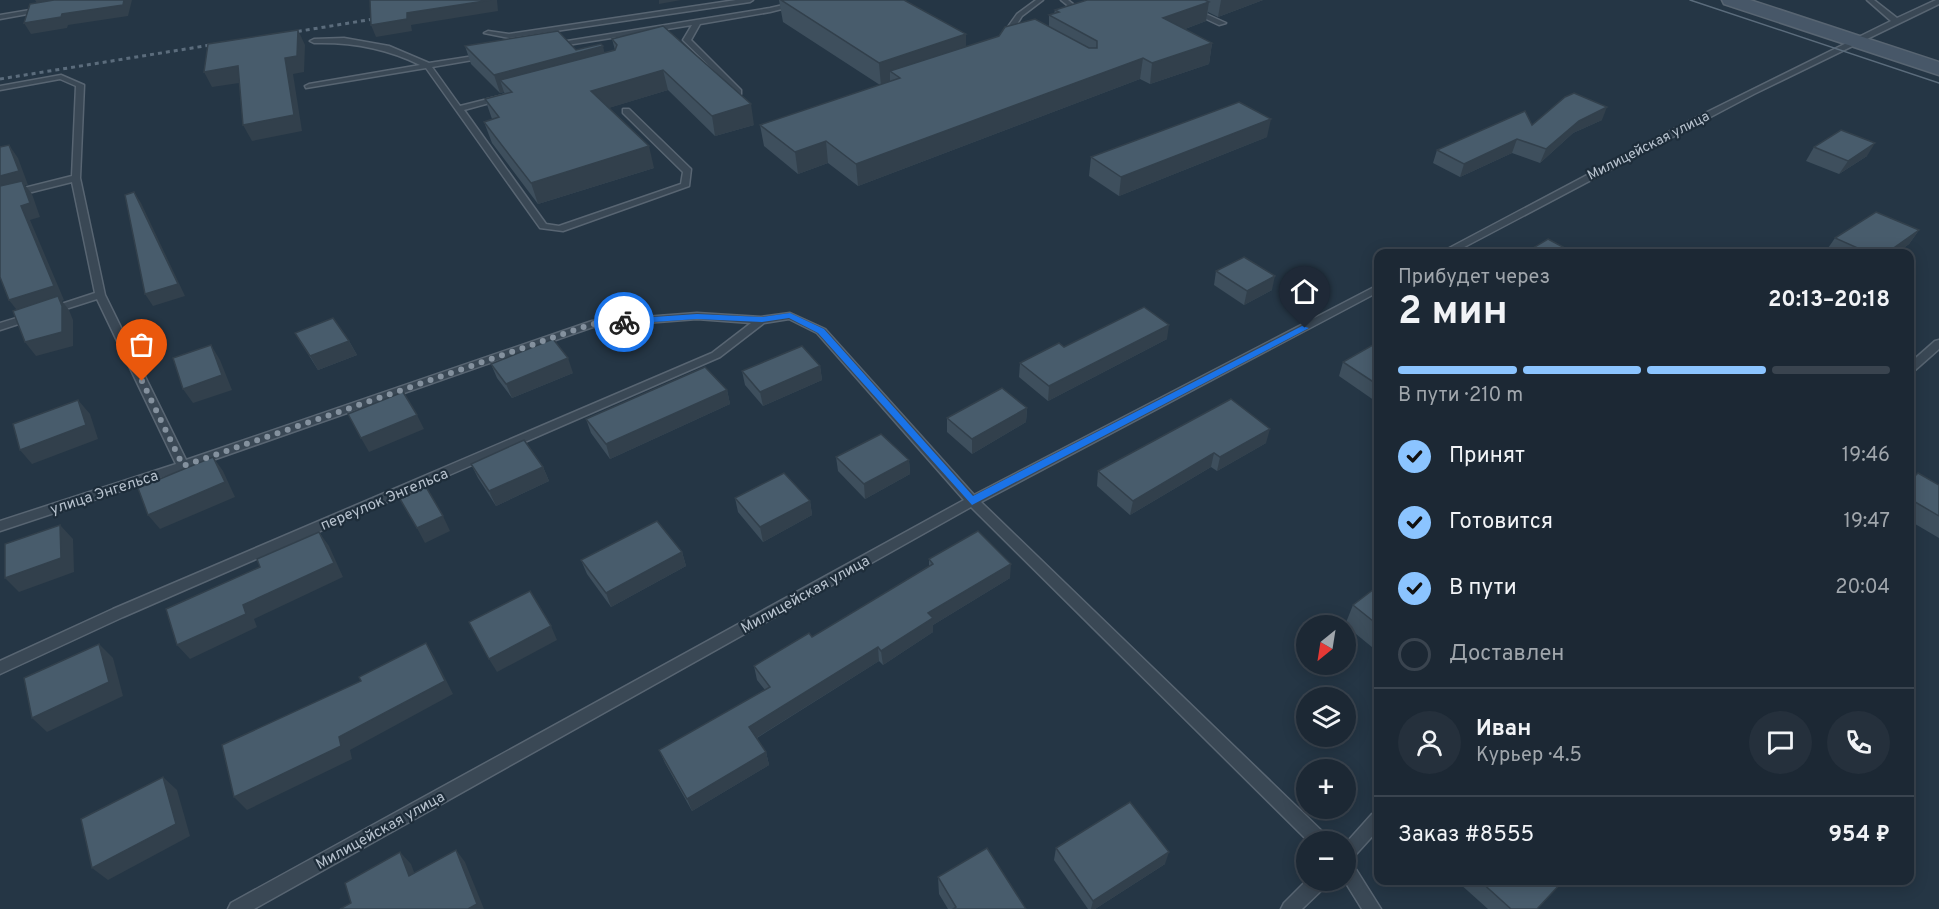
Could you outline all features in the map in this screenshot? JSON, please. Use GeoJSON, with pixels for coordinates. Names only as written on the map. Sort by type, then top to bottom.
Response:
{"type":"FeatureCollection","features":[{"type":"Feature","properties":{"kind":"main road"},"geometry":{"type":"LineString","coordinates":[[1731,0],[1939,69]]}},
{"type":"Feature","properties":{"kind":"lane"},"geometry":{"type":"LineString","coordinates":[[488,33],[509,36],[750,0]]}},
{"type":"Feature","properties":{"kind":"lane"},"geometry":{"type":"LineString","coordinates":[[550,45],[697,22],[814,0]]}},
{"type":"Feature","properties":{"kind":"lane"},"geometry":{"type":"LineString","coordinates":[[1001,43],[1019,15],[1040,0]]}},
{"type":"Feature","properties":{"kind":"lane"},"geometry":{"type":"LineString","coordinates":[[1064,0],[1081,12],[1071,15]]}},
{"type":"Feature","properties":{"kind":"lane"},"geometry":{"type":"LineString","coordinates":[[1168,0],[1221,23]]}},
{"type":"Feature","properties":{"kind":"lane"},"geometry":{"type":"LineString","coordinates":[[1870,0],[1896,21]]}},
{"type":"Feature","properties":{"kind":"lane","name":"Милицейская улица"},"geometry":{"type":"LineString","coordinates":[[1452,249],[1623,157],[1854,41],[1939,2]]}},
{"type":"Feature","properties":{"kind":"lane"},"geometry":{"type":"LineString","coordinates":[[0,17],[46,10]]}},
{"type":"Feature","properties":{"kind":"lane"},"geometry":{"type":"LineString","coordinates":[[697,22],[687,40],[738,92]]}},
{"type":"Feature","properties":{"kind":"lane"},"geometry":{"type":"LineString","coordinates":[[596,38],[602,48]]}},
{"type":"Feature","properties":{"kind":"lane"},"geometry":{"type":"LineString","coordinates":[[314,41],[347,39],[403,53],[427,65],[543,226],[560,229],[685,186],[688,171],[626,111]]}},
{"type":"Feature","properties":{"kind":"lane"},"geometry":{"type":"LineString","coordinates":[[309,86],[494,54]]}},
{"type":"Feature","properties":{"kind":"lane"},"geometry":{"type":"LineString","coordinates":[[0,88],[61,76],[80,85],[76,178],[100,296],[183,466]]}},
{"type":"Feature","properties":{"kind":"lane"},"geometry":{"type":"LineString","coordinates":[[458,109],[515,94]]}},
{"type":"Feature","properties":{"kind":"lane"},"geometry":{"type":"LineString","coordinates":[[0,197],[76,178]]}},
{"type":"Feature","properties":{"kind":"lane","name":"Милицейская улица"},"geometry":{"type":"LineString","coordinates":[[237,909],[972,501],[1374,290]]}},
{"type":"Feature","properties":{"kind":"lane"},"geometry":{"type":"LineString","coordinates":[[0,327],[100,296]]}},
{"type":"Feature","properties":{"kind":"lane","name":"улица Энгельса"},"geometry":{"type":"LineString","coordinates":[[0,526],[183,466],[592,324],[697,316],[762,320],[790,316],[821,331],[972,501],[1310,831]]}},
{"type":"Feature","properties":{"kind":"lane","name":"переулок Энгельса"},"geometry":{"type":"LineString","coordinates":[[0,668],[118,613],[717,355],[762,320]]}},
{"type":"Feature","properties":{"kind":"lane"},"geometry":{"type":"LineString","coordinates":[[1914,365],[1939,343]]}},
{"type":"Feature","properties":{"kind":"lane"},"geometry":{"type":"LineString","coordinates":[[1356,844],[1374,824]]}},
{"type":"Feature","properties":{"kind":"lane"},"geometry":{"type":"LineString","coordinates":[[1356,884],[1372,909]]}},
{"type":"Feature","properties":{"kind":"lane"},"geometry":{"type":"LineString","coordinates":[[1290,909],[1309,891]]}},
{"type":"Feature","properties":{"kind":"building"},"geometry":{"type":"Polygon","coordinates":[[[54,0],[124,0],[123,5],[62,14],[61,17],[24,23],[30,4],[54,0]]]}},
{"type":"Feature","properties":{"kind":"building"},"geometry":{"type":"Polygon","coordinates":[[[370,0],[491,0],[407,13],[407,19],[371,25],[370,0]]]}},
{"type":"Feature","properties":{"kind":"building"},"geometry":{"type":"Polygon","coordinates":[[[781,0],[904,0],[966,34],[879,63],[781,0]]]}},
{"type":"Feature","properties":{"kind":"building"},"geometry":{"type":"Polygon","coordinates":[[[1087,0],[1205,0],[1209,2],[1163,18],[1212,43],[1152,63],[1143,58],[856,164],[826,141],[795,152],[760,125],[900,78],[890,71],[999,36],[1005,27],[1035,19],[1089,48],[1097,48],[1097,41],[1049,15],[1059,12],[1055,10],[1087,0]]]}},
{"type":"Feature","properties":{"kind":"building"},"geometry":{"type":"Polygon","coordinates":[[[663,26],[751,104],[712,116],[663,70],[591,91],[649,146],[531,183],[484,122],[499,117],[485,99],[512,92],[500,80],[615,50],[617,45],[612,39],[663,26]]]}},
{"type":"Feature","properties":{"kind":"building"},"geometry":{"type":"Polygon","coordinates":[[[298,30],[297,56],[285,58],[294,115],[243,125],[238,66],[204,72],[208,44],[298,30]]]}},
{"type":"Feature","properties":{"kind":"building"},"geometry":{"type":"Polygon","coordinates":[[[558,31],[576,50],[601,44],[603,46],[494,75],[465,46],[558,31]]]}},
{"type":"Feature","properties":{"kind":"building"},"geometry":{"type":"Polygon","coordinates":[[[1574,93],[1607,107],[1579,121],[1546,149],[1517,139],[1464,164],[1437,150],[1525,111],[1532,125],[1565,97],[1574,93]]]}},
{"type":"Feature","properties":{"kind":"building"},"geometry":{"type":"Polygon","coordinates":[[[1239,102],[1271,119],[1121,177],[1091,157],[1239,102]]]}},
{"type":"Feature","properties":{"kind":"building"},"geometry":{"type":"Polygon","coordinates":[[[1841,130],[1875,143],[1848,161],[1814,147],[1841,130]]]}},
{"type":"Feature","properties":{"kind":"building"},"geometry":{"type":"Polygon","coordinates":[[[9,145],[19,171],[0,176],[0,147],[9,145]]]}},
{"type":"Feature","properties":{"kind":"building"},"geometry":{"type":"Polygon","coordinates":[[[22,181],[30,203],[21,206],[54,286],[9,300],[0,277],[0,186],[22,181]]]}},
{"type":"Feature","properties":{"kind":"building"},"geometry":{"type":"Polygon","coordinates":[[[134,192],[178,284],[145,294],[125,195],[134,192]]]}},
{"type":"Feature","properties":{"kind":"building"},"geometry":{"type":"Polygon","coordinates":[[[1876,212],[1919,230],[1892,249],[1860,249],[1835,238],[1876,212]]]}},
{"type":"Feature","properties":{"kind":"building"},"geometry":{"type":"Polygon","coordinates":[[[1548,239],[1567,249],[1531,249],[1548,239]]]}},
{"type":"Feature","properties":{"kind":"building"},"geometry":{"type":"Polygon","coordinates":[[[1244,257],[1275,276],[1247,291],[1216,271],[1244,257]]]}},
{"type":"Feature","properties":{"kind":"building"},"geometry":{"type":"Polygon","coordinates":[[[58,296],[62,306],[62,332],[25,342],[13,311],[58,296]]]}},
{"type":"Feature","properties":{"kind":"building"},"geometry":{"type":"Polygon","coordinates":[[[1144,307],[1169,325],[1049,386],[1020,363],[1059,343],[1064,347],[1144,307]]]}},
{"type":"Feature","properties":{"kind":"building"},"geometry":{"type":"Polygon","coordinates":[[[333,318],[349,341],[310,356],[295,333],[333,318]]]}},
{"type":"Feature","properties":{"kind":"building"},"geometry":{"type":"Polygon","coordinates":[[[553,339],[568,358],[506,384],[491,364],[553,339]]]}},
{"type":"Feature","properties":{"kind":"building"},"geometry":{"type":"Polygon","coordinates":[[[1374,344],[1374,382],[1343,362],[1374,344]]]}},
{"type":"Feature","properties":{"kind":"building"},"geometry":{"type":"Polygon","coordinates":[[[211,345],[222,375],[183,389],[173,358],[211,345]]]}},
{"type":"Feature","properties":{"kind":"building"},"geometry":{"type":"Polygon","coordinates":[[[802,346],[820,366],[760,392],[742,371],[802,346]]]}},
{"type":"Feature","properties":{"kind":"building"},"geometry":{"type":"Polygon","coordinates":[[[705,367],[727,390],[606,444],[586,419],[705,367]]]}},
{"type":"Feature","properties":{"kind":"building"},"geometry":{"type":"Polygon","coordinates":[[[1002,388],[1027,408],[972,439],[947,418],[1002,388]]]}},
{"type":"Feature","properties":{"kind":"building"},"geometry":{"type":"Polygon","coordinates":[[[403,392],[417,415],[361,438],[348,414],[403,392]]]}},
{"type":"Feature","properties":{"kind":"building"},"geometry":{"type":"Polygon","coordinates":[[[1231,399],[1270,429],[1220,457],[1214,453],[1133,501],[1098,471],[1231,399]]]}},
{"type":"Feature","properties":{"kind":"building"},"geometry":{"type":"Polygon","coordinates":[[[78,400],[86,425],[20,450],[13,424],[78,400]]]}},
{"type":"Feature","properties":{"kind":"building"},"geometry":{"type":"Polygon","coordinates":[[[881,434],[909,460],[864,484],[836,457],[881,434]]]}},
{"type":"Feature","properties":{"kind":"building"},"geometry":{"type":"Polygon","coordinates":[[[524,440],[543,467],[489,491],[471,464],[524,440]]]}},
{"type":"Feature","properties":{"kind":"building"},"geometry":{"type":"Polygon","coordinates":[[[213,457],[225,482],[148,515],[138,488],[213,457]]]}},
{"type":"Feature","properties":{"kind":"building"},"geometry":{"type":"Polygon","coordinates":[[[784,473],[810,501],[760,527],[735,498],[784,473]]]}},
{"type":"Feature","properties":{"kind":"building"},"geometry":{"type":"Polygon","coordinates":[[[1918,473],[1939,485],[1939,516],[1914,501],[1914,477],[1918,473]]]}},
{"type":"Feature","properties":{"kind":"building"},"geometry":{"type":"Polygon","coordinates":[[[426,487],[443,516],[417,528],[400,499],[426,487]]]}},
{"type":"Feature","properties":{"kind":"building"},"geometry":{"type":"Polygon","coordinates":[[[657,521],[682,552],[606,593],[581,560],[657,521]]]}},
{"type":"Feature","properties":{"kind":"building"},"geometry":{"type":"Polygon","coordinates":[[[60,525],[61,558],[5,578],[5,544],[60,525]]]}},
{"type":"Feature","properties":{"kind":"building"},"geometry":{"type":"Polygon","coordinates":[[[978,531],[1011,564],[928,613],[933,618],[881,651],[878,647],[749,727],[766,752],[687,799],[659,750],[770,687],[754,666],[809,633],[812,637],[933,564],[929,559],[978,531]]]}},
{"type":"Feature","properties":{"kind":"building"},"geometry":{"type":"Polygon","coordinates":[[[319,532],[334,563],[243,605],[246,614],[177,645],[166,609],[260,567],[257,559],[319,532]]]}},
{"type":"Feature","properties":{"kind":"building"},"geometry":{"type":"Polygon","coordinates":[[[1374,589],[1374,622],[1353,605],[1374,589]]]}},
{"type":"Feature","properties":{"kind":"building"},"geometry":{"type":"Polygon","coordinates":[[[530,591],[551,626],[489,659],[469,622],[530,591]]]}},
{"type":"Feature","properties":{"kind":"building"},"geometry":{"type":"Polygon","coordinates":[[[426,643],[445,681],[339,737],[341,746],[234,797],[222,745],[361,681],[359,677],[426,643]]]}},
{"type":"Feature","properties":{"kind":"building"},"geometry":{"type":"Polygon","coordinates":[[[99,644],[109,682],[32,718],[24,678],[99,644]]]}},
{"type":"Feature","properties":{"kind":"building"},"geometry":{"type":"Polygon","coordinates":[[[163,777],[176,824],[92,868],[81,819],[163,777]]]}},
{"type":"Feature","properties":{"kind":"building"},"geometry":{"type":"Polygon","coordinates":[[[1130,802],[1169,852],[1093,901],[1056,848],[1130,802]]]}},
{"type":"Feature","properties":{"kind":"building"},"geometry":{"type":"Polygon","coordinates":[[[987,848],[1026,909],[953,909],[956,907],[938,877],[987,848]]]}},
{"type":"Feature","properties":{"kind":"building"},"geometry":{"type":"Polygon","coordinates":[[[456,850],[477,904],[468,909],[340,909],[351,903],[345,883],[400,852],[409,876],[456,850]]]}},
{"type":"Feature","properties":{"kind":"building"},"geometry":{"type":"Polygon","coordinates":[[[1485,885],[1559,885],[1537,909],[1511,909],[1485,885]]]}},
{"type":"Feature","properties":{"kind":"tram line"},"geometry":{"type":"LineString","coordinates":[[1690,0],[1939,83]]}},
{"type":"Feature","properties":{"kind":"railway"},"geometry":{"type":"LineString","coordinates":[[282,34],[386,17]]}},
{"type":"Feature","properties":{"kind":"railway"},"geometry":{"type":"LineString","coordinates":[[0,79],[223,43]]}},
{"type":"Feature","properties":{"kind":"way so far"},"geometry":{"type":"LineString","coordinates":[[142,381],[183,466],[592,324],[624,322]]}},
{"type":"Feature","properties":{"kind":"route"},"geometry":{"type":"LineString","coordinates":[[624,322],[697,316],[762,320],[790,316],[821,331],[972,501],[1305,328]]}}]}
